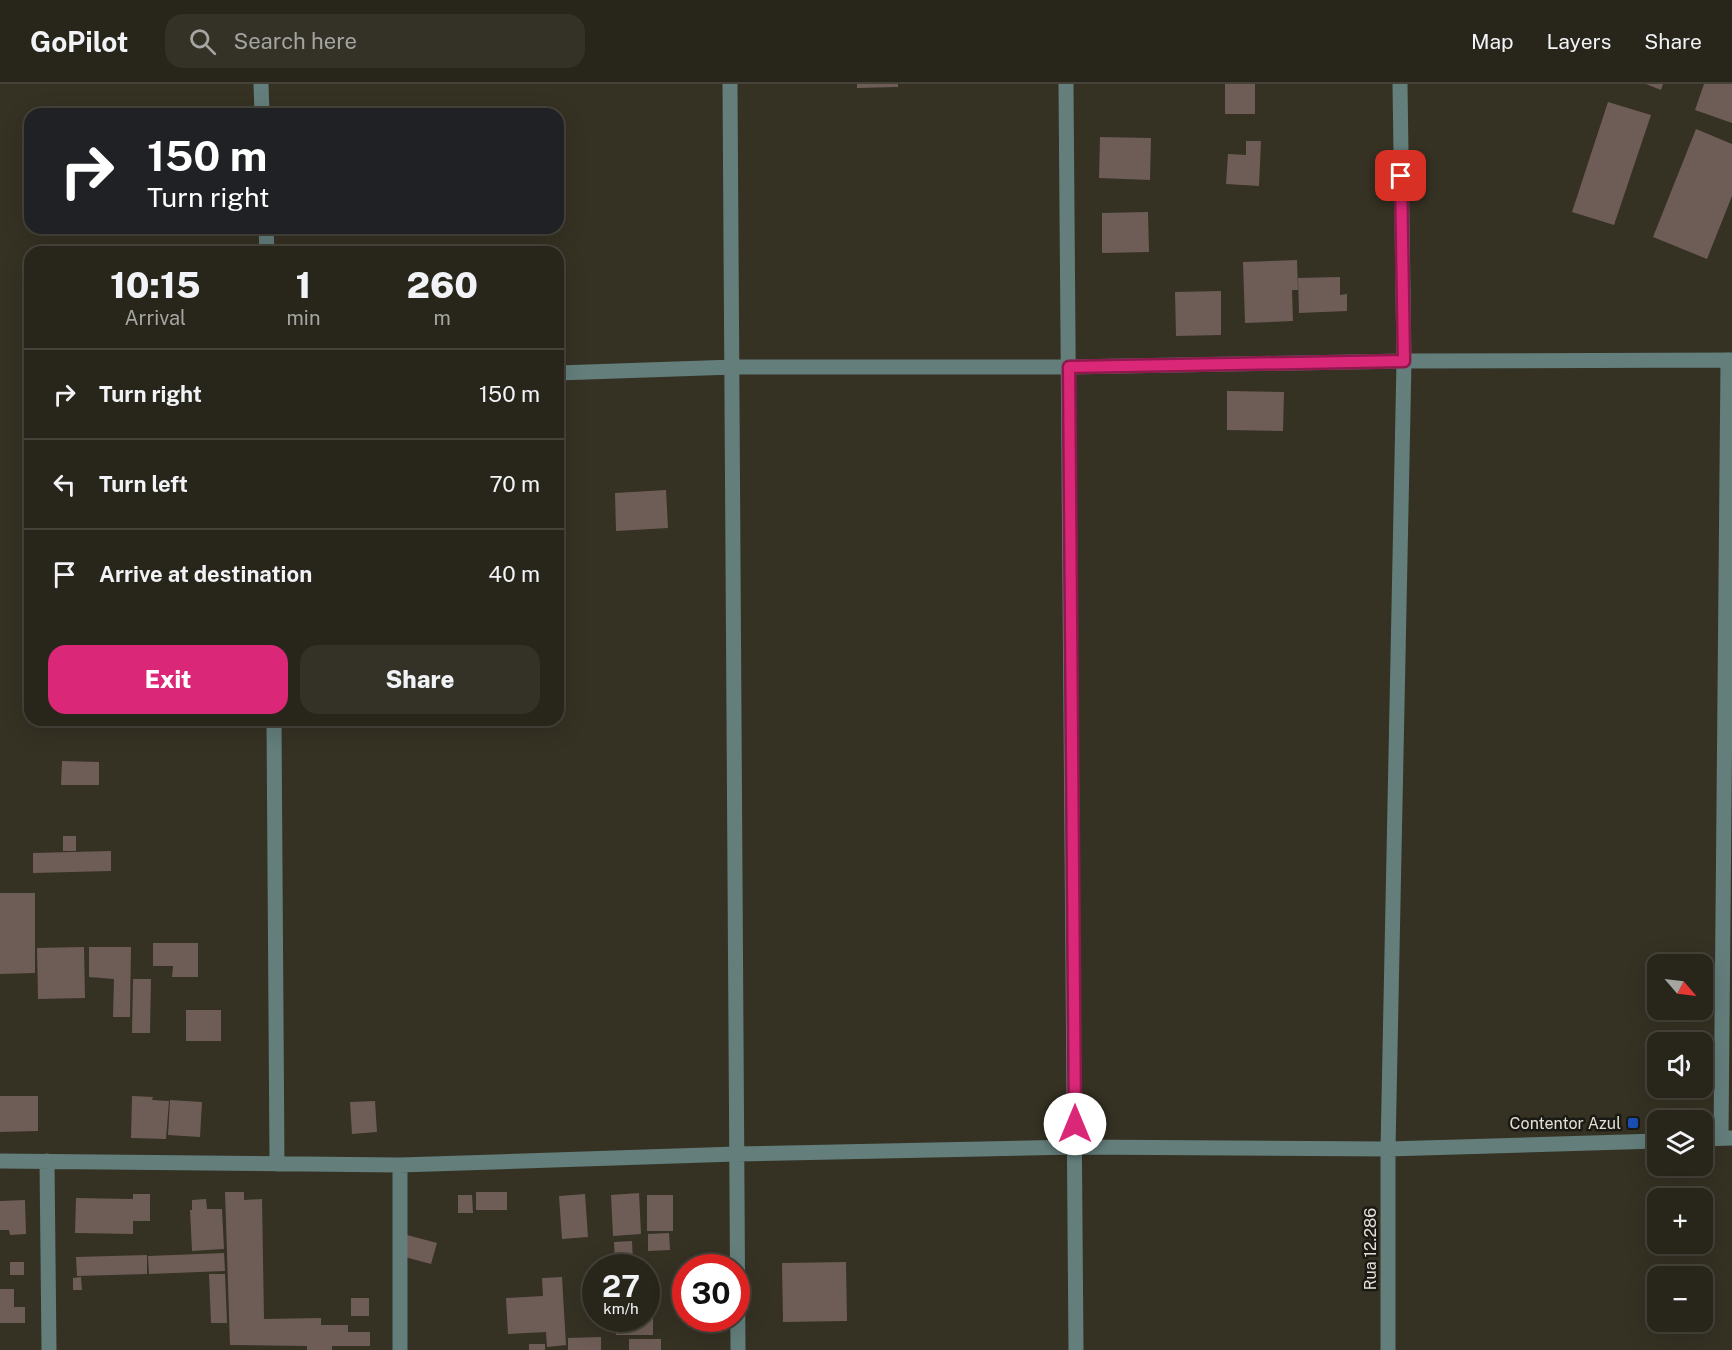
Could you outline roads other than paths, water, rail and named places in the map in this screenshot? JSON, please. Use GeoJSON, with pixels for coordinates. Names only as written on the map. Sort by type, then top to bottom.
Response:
{"type":"FeatureCollection","features":[{"type":"Feature","properties":{"kind":"street"},"geometry":{"type":"LineString","coordinates":[[261,84],[262,108]]}},
{"type":"Feature","properties":{"kind":"street"},"geometry":{"type":"LineString","coordinates":[[730,84],[734,367],[735,1154],[738,1350]]}},
{"type":"Feature","properties":{"kind":"street"},"geometry":{"type":"LineString","coordinates":[[1066,84],[1076,1350]]}},
{"type":"Feature","properties":{"kind":"street","name":"Rua 12.286"},"geometry":{"type":"LineString","coordinates":[[1388,1350],[1388,1149],[1404,361],[1400,84]]}},
{"type":"Feature","properties":{"kind":"street"},"geometry":{"type":"LineString","coordinates":[[564,373],[734,367],[1069,367],[1404,361],[1730,360],[1727,1138]]}},
{"type":"Feature","properties":{"kind":"street"},"geometry":{"type":"LineString","coordinates":[[274,726],[278,1164]]}},
{"type":"Feature","properties":{"kind":"street"},"geometry":{"type":"LineString","coordinates":[[0,1161],[400,1165],[735,1154],[1075,1148],[1388,1149],[1647,1141]]}},
{"type":"Feature","properties":{"kind":"street"},"geometry":{"type":"LineString","coordinates":[[47,1161],[49,1350]]}},
{"type":"Feature","properties":{"kind":"street"},"geometry":{"type":"LineString","coordinates":[[400,1165],[400,1350]]}},
{"type":"Feature","properties":{"kind":"place","name":"Contentor Azul"},"geometry":{"type":"Point","coordinates":[1633,1123]}}]}
